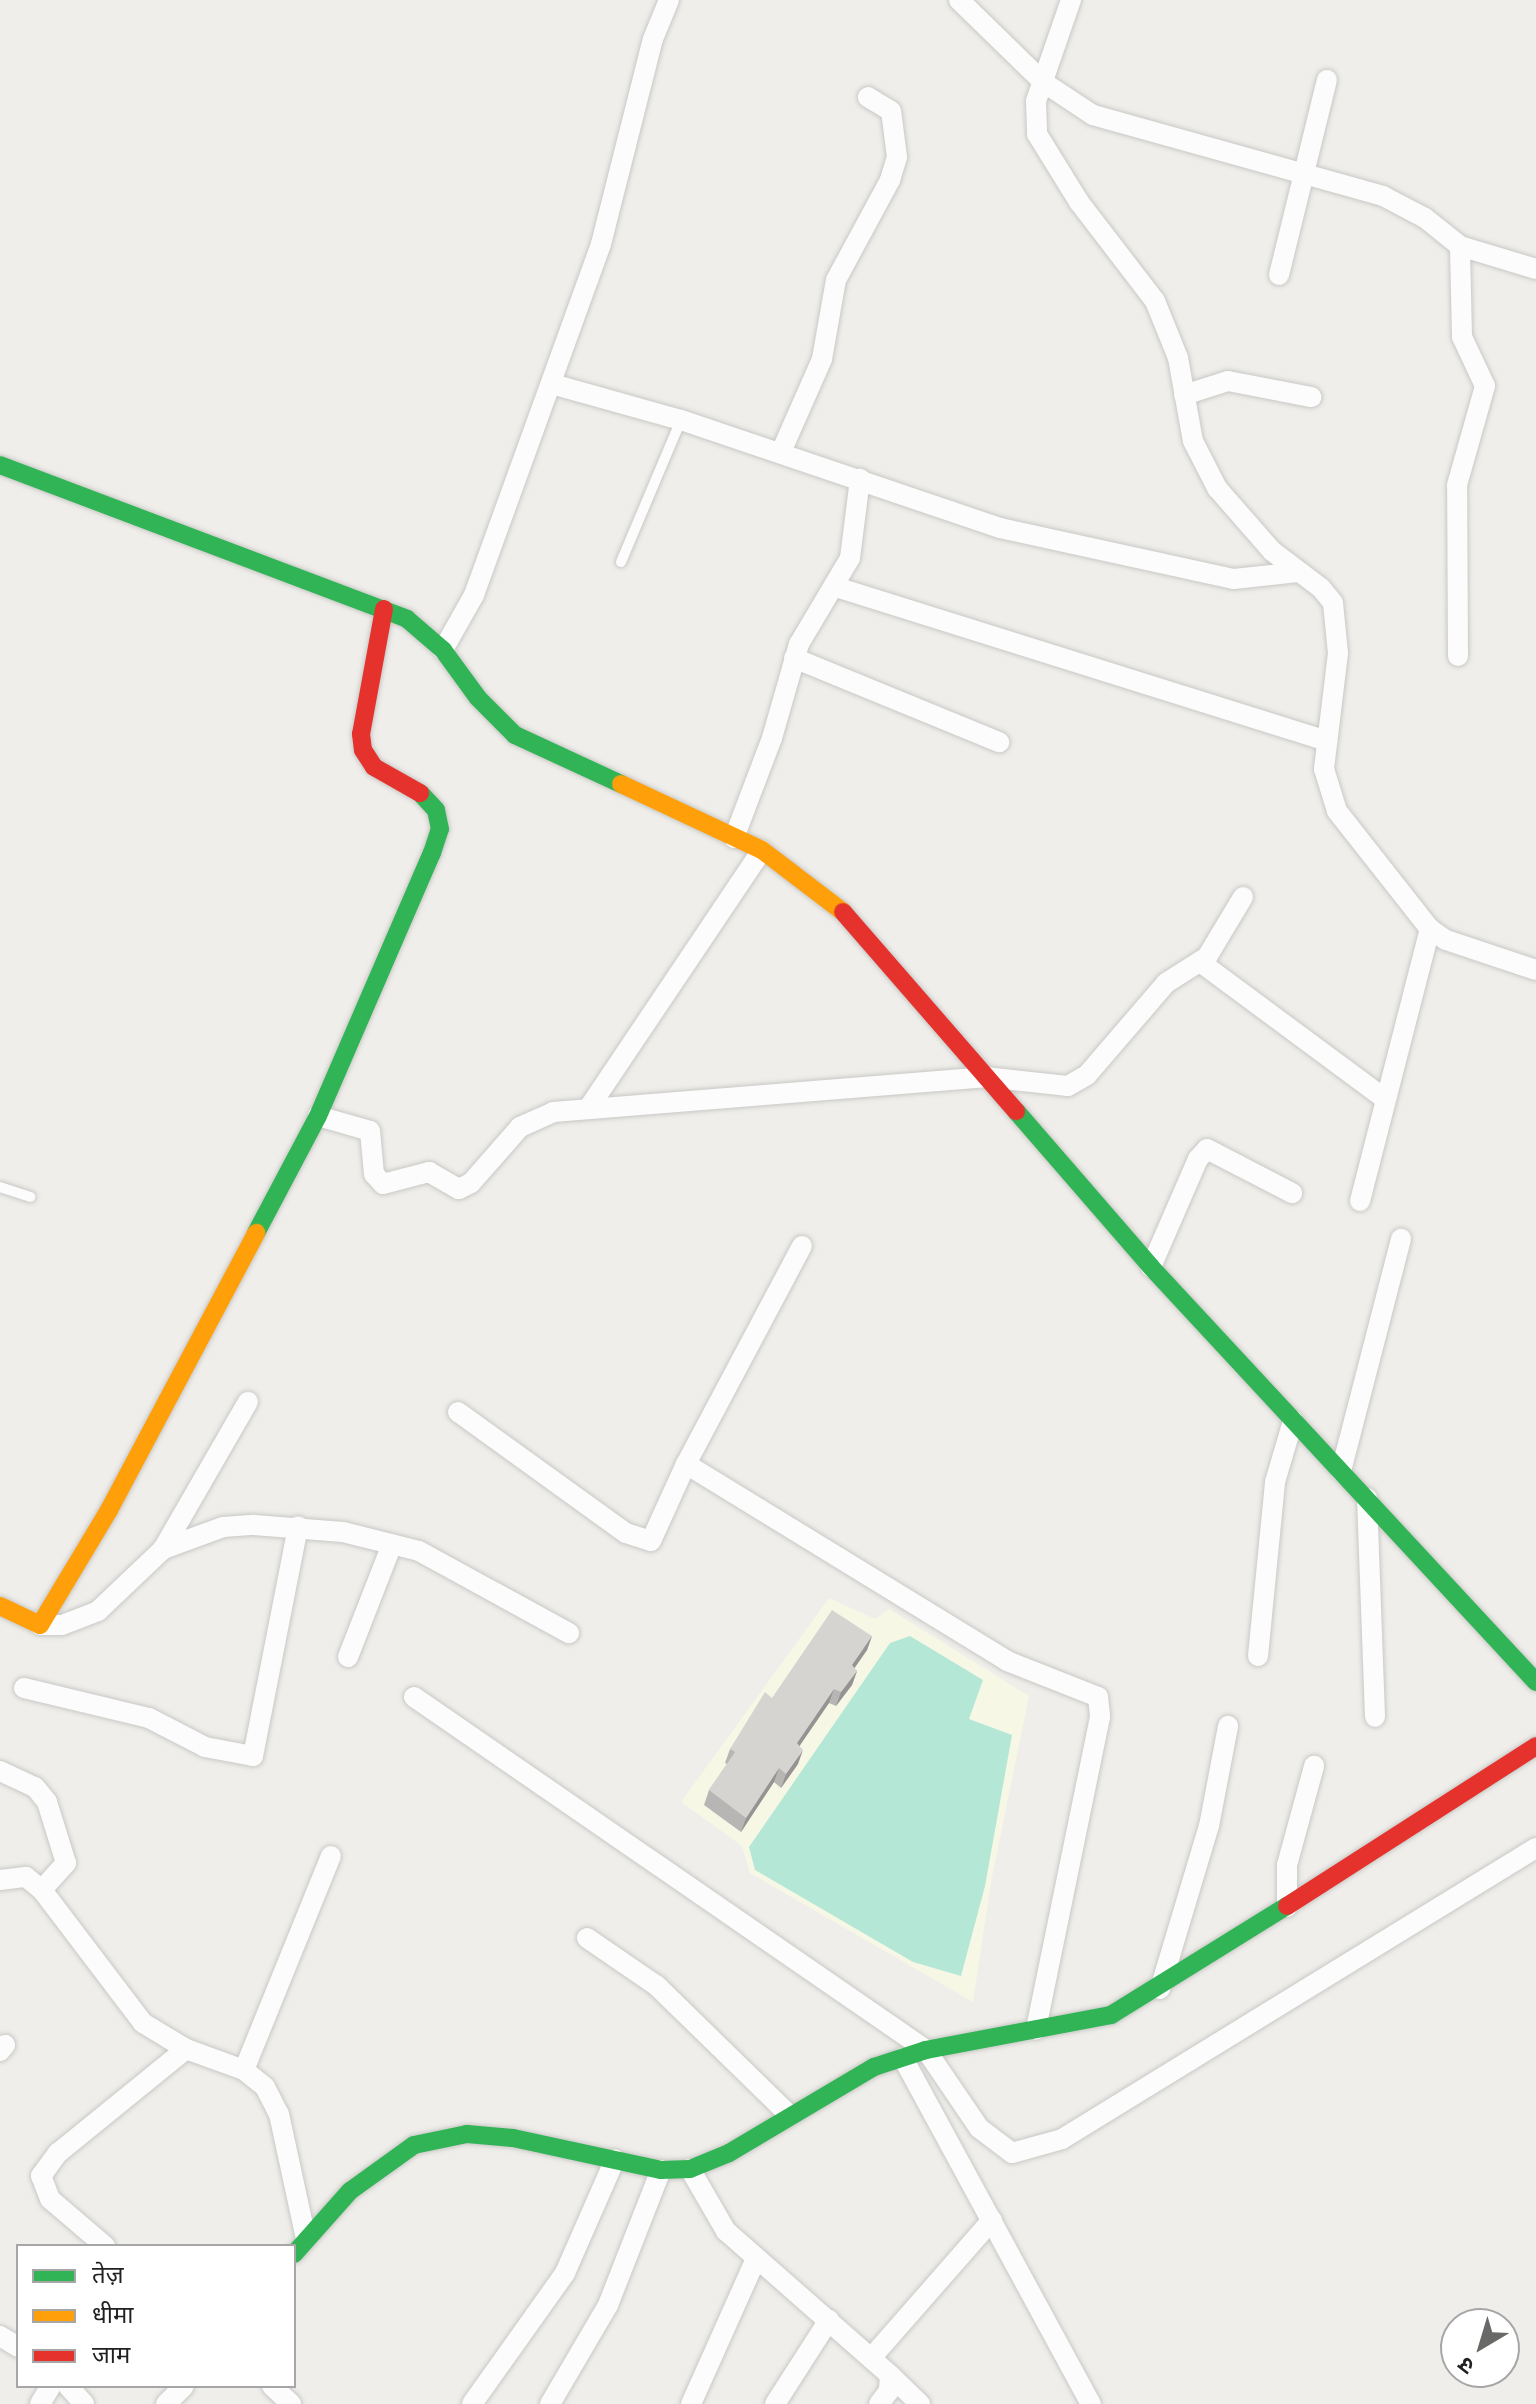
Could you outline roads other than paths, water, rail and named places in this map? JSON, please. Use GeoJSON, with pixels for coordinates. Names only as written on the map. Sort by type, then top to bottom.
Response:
{"type":"FeatureCollection","features":[{"type":"Feature","properties":{"kind":"street"},"geometry":{"type":"LineString","coordinates":[[443,650],[474,595],[552,384],[612,210],[653,39],[669,0]]}},
{"type":"Feature","properties":{"kind":"street"},"geometry":{"type":"LineString","coordinates":[[959,0],[1043,82],[1093,115],[1402,204],[1460,246],[1536,269]]}},
{"type":"Feature","properties":{"kind":"street"},"geometry":{"type":"LineString","coordinates":[[1071,0],[1034,112],[1037,134],[1079,202],[1155,301],[1178,358],[1193,441],[1217,488],[1254,533],[1327,595],[1337,624],[1324,769],[1337,811],[1430,929],[1446,940],[1536,970]]}},
{"type":"Feature","properties":{"kind":"street"},"geometry":{"type":"LineString","coordinates":[[1279,275],[1327,80]]}},
{"type":"Feature","properties":{"kind":"street"},"geometry":{"type":"LineString","coordinates":[[781,452],[822,359],[836,280],[890,180],[897,157],[889,107],[868,97]]}},
{"type":"Feature","properties":{"kind":"street"},"geometry":{"type":"LineString","coordinates":[[1458,656],[1457,485],[1485,386],[1462,337],[1460,246]]}},
{"type":"Feature","properties":{"kind":"street"},"geometry":{"type":"LineString","coordinates":[[1184,395],[1228,381],[1311,397]]}},
{"type":"Feature","properties":{"kind":"street"},"geometry":{"type":"LineString","coordinates":[[552,384],[781,452],[1000,528],[1234,579],[1298,572]]}},
{"type":"Feature","properties":{"kind":"street"},"geometry":{"type":"LineString","coordinates":[[0,465],[407,619],[443,650],[478,698],[515,735],[762,850],[838,906],[1151,1267],[1536,1682]]}},
{"type":"Feature","properties":{"kind":"street"},"geometry":{"type":"LineString","coordinates":[[734,838],[772,738],[794,658],[850,558],[860,479]]}},
{"type":"Feature","properties":{"kind":"street"},"geometry":{"type":"LineString","coordinates":[[836,587],[1327,741]]}},
{"type":"Feature","properties":{"kind":"street"},"geometry":{"type":"LineString","coordinates":[[40,1625],[109,1510],[318,1116],[440,829],[436,810],[421,794],[374,767],[363,750],[361,734],[384,609]]}},
{"type":"Feature","properties":{"kind":"street"},"geometry":{"type":"LineString","coordinates":[[794,658],[999,742]]}},
{"type":"Feature","properties":{"kind":"street"},"geometry":{"type":"LineString","coordinates":[[590,1106],[762,850]]}},
{"type":"Feature","properties":{"kind":"street"},"geometry":{"type":"LineString","coordinates":[[318,1116],[370,1131],[374,1174],[383,1184],[429,1172],[459,1189],[535,1118],[590,1106],[985,1077],[1055,1088],[1078,1081],[1166,983],[1200,962],[1243,897]]}},
{"type":"Feature","properties":{"kind":"street"},"geometry":{"type":"LineString","coordinates":[[1360,1201],[1430,929]]}},
{"type":"Feature","properties":{"kind":"street"},"geometry":{"type":"LineString","coordinates":[[1200,962],[1385,1099]]}},
{"type":"Feature","properties":{"kind":"street"},"geometry":{"type":"LineString","coordinates":[[1151,1267],[1198,1159],[1207,1149],[1292,1193]]}},
{"type":"Feature","properties":{"kind":"street"},"geometry":{"type":"LineString","coordinates":[[1341,1471],[1401,1239]]}},
{"type":"Feature","properties":{"kind":"street"},"geometry":{"type":"LineString","coordinates":[[458,1412],[640,1540],[651,1541],[661,1529],[686,1464],[802,1246]]}},
{"type":"Feature","properties":{"kind":"street"},"geometry":{"type":"LineString","coordinates":[[0,1606],[40,1625],[81,1620],[98,1611],[163,1549],[248,1402]]}},
{"type":"Feature","properties":{"kind":"street"},"geometry":{"type":"LineString","coordinates":[[1258,1656],[1275,1482],[1293,1421]]}},
{"type":"Feature","properties":{"kind":"street"},"geometry":{"type":"LineString","coordinates":[[686,1464],[1007,1661],[1098,1697],[1100,1717],[1036,2030]]}},
{"type":"Feature","properties":{"kind":"street"},"geometry":{"type":"LineString","coordinates":[[1367,1498],[1375,1717]]}},
{"type":"Feature","properties":{"kind":"street"},"geometry":{"type":"LineString","coordinates":[[163,1549],[223,1527],[298,1526],[392,1544],[445,1562],[569,1633]]}},
{"type":"Feature","properties":{"kind":"street"},"geometry":{"type":"LineString","coordinates":[[24,1688],[149,1718],[205,1747],[253,1756],[298,1526]]}},
{"type":"Feature","properties":{"kind":"street"},"geometry":{"type":"LineString","coordinates":[[348,1657],[392,1544]]}},
{"type":"Feature","properties":{"kind":"street"},"geometry":{"type":"LineString","coordinates":[[414,1697],[926,2050],[991,2141],[1012,2153],[1028,2152],[1062,2139],[1536,1848]]}},
{"type":"Feature","properties":{"kind":"street"},"geometry":{"type":"LineString","coordinates":[[1160,1989],[1209,1826],[1228,1726]]}},
{"type":"Feature","properties":{"kind":"street"},"geometry":{"type":"LineString","coordinates":[[300,2247],[350,2191],[414,2145],[467,2134],[513,2138],[661,2170],[690,2169],[729,2153],[836,2085],[903,2058],[926,2050],[1111,2015],[1160,1989],[1536,1746]]}},
{"type":"Feature","properties":{"kind":"street"},"geometry":{"type":"LineString","coordinates":[[1287,1907],[1287,1865],[1314,1766]]}},
{"type":"Feature","properties":{"kind":"street"},"geometry":{"type":"LineString","coordinates":[[0,1771],[35,1787],[47,1802],[66,1863],[42,1890]]}},
{"type":"Feature","properties":{"kind":"street"},"geometry":{"type":"LineString","coordinates":[[244,2070],[331,1856]]}},
{"type":"Feature","properties":{"kind":"street"},"geometry":{"type":"LineString","coordinates":[[0,1880],[26,1877],[42,1890],[143,2023],[186,2049],[244,2070],[273,2099],[300,2247]]}},
{"type":"Feature","properties":{"kind":"street"},"geometry":{"type":"LineString","coordinates":[[587,1938],[657,1986],[789,2115]]}},
{"type":"Feature","properties":{"kind":"street"},"geometry":{"type":"LineString","coordinates":[[103,2244],[50,2199],[41,2176],[58,2153],[186,2049]]}},
{"type":"Feature","properties":{"kind":"street"},"geometry":{"type":"LineString","coordinates":[[903,2058],[1091,2404]]}},
{"type":"Feature","properties":{"kind":"street"},"geometry":{"type":"LineString","coordinates":[[472,2404],[565,2273],[615,2159]]}},
{"type":"Feature","properties":{"kind":"street"},"geometry":{"type":"LineString","coordinates":[[690,2169],[715,2218],[756,2259],[872,2357],[920,2404]]}},
{"type":"Feature","properties":{"kind":"street"},"geometry":{"type":"LineString","coordinates":[[550,2404],[608,2305],[661,2170]]}},
{"type":"Feature","properties":{"kind":"street"},"geometry":{"type":"LineString","coordinates":[[872,2357],[992,2220]]}},
{"type":"Feature","properties":{"kind":"street"},"geometry":{"type":"LineString","coordinates":[[691,2404],[756,2259]]}},
{"type":"Feature","properties":{"kind":"street"},"geometry":{"type":"LineString","coordinates":[[775,2404],[829,2320]]}},
{"type":"Feature","properties":{"kind":"street"},"geometry":{"type":"LineString","coordinates":[[879,2404],[889,2391],[890,2375]]}},
{"type":"Feature","properties":{"kind":"street"},"geometry":{"type":"LineString","coordinates":[[70,2388],[84,2404]]}},
{"type":"Feature","properties":{"kind":"street"},"geometry":{"type":"LineString","coordinates":[[166,2404],[182,2388]]}},
{"type":"Feature","properties":{"kind":"street"},"geometry":{"type":"LineString","coordinates":[[274,2388],[291,2404]]}},
{"type":"Feature","properties":{"kind":"lane"},"geometry":{"type":"LineString","coordinates":[[621,562],[681,420]]}},
{"type":"Feature","properties":{"kind":"lane"},"geometry":{"type":"LineString","coordinates":[[0,1187],[30,1197]]}}]}
